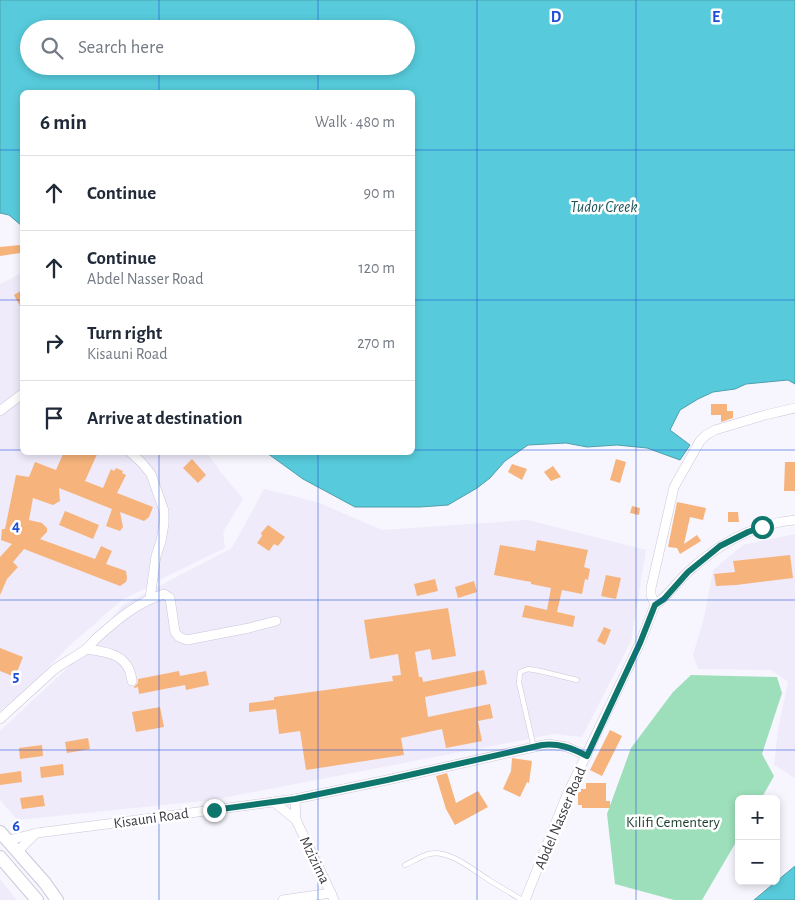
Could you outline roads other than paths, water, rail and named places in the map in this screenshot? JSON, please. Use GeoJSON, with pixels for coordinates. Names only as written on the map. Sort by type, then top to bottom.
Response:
{"type":"FeatureCollection","features":[{"type":"Feature","properties":{"kind":"main road"},"geometry":{"type":"LineString","coordinates":[[4,836],[58,900]]}},
{"type":"Feature","properties":{"kind":"main road"},"geometry":{"type":"LineString","coordinates":[[0,857],[37,900]]}},
{"type":"Feature","properties":{"kind":"street"},"geometry":{"type":"LineString","coordinates":[[0,410],[20,395]]}},
{"type":"Feature","properties":{"kind":"street","name":"Abdel Nasser Road"},"geometry":{"type":"LineString","coordinates":[[524,900],[566,797],[636,651],[655,605],[652,595],[652,581],[674,488],[700,441],[706,435],[714,430],[795,408]]}},
{"type":"Feature","properties":{"kind":"street"},"geometry":{"type":"LineString","coordinates":[[133,455],[151,474],[164,511],[164,524],[156,556],[150,598]]}},
{"type":"Feature","properties":{"kind":"street"},"geometry":{"type":"LineString","coordinates":[[655,605],[664,599],[688,572],[720,546],[762,527],[795,520]]}},
{"type":"Feature","properties":{"kind":"street"},"geometry":{"type":"LineString","coordinates":[[0,719],[55,669],[86,649],[116,620],[150,598],[164,594],[170,598],[175,632],[179,637],[187,640],[256,627],[276,621]]}},
{"type":"Feature","properties":{"kind":"street"},"geometry":{"type":"LineString","coordinates":[[86,649],[108,652],[120,659],[129,670],[132,681]]}},
{"type":"Feature","properties":{"kind":"street","name":"Kisauni Road"},"geometry":{"type":"LineString","coordinates":[[4,836],[295,799],[542,745],[553,744],[573,749],[587,756]]}},
{"type":"Feature","properties":{"kind":"street"},"geometry":{"type":"LineString","coordinates":[[295,799],[296,820]]}},
{"type":"Feature","properties":{"kind":"street"},"geometry":{"type":"LineString","coordinates":[[274,802],[296,820]]}},
{"type":"Feature","properties":{"kind":"street","name":"Mzizima"},"geometry":{"type":"LineString","coordinates":[[296,820],[332,896]]}},
{"type":"Feature","properties":{"kind":"street"},"geometry":{"type":"LineString","coordinates":[[18,851],[37,833]]}},
{"type":"Feature","properties":{"kind":"street"},"geometry":{"type":"LineString","coordinates":[[283,900],[332,896]]}},
{"type":"Feature","properties":{"kind":"lane"},"geometry":{"type":"LineString","coordinates":[[534,748],[519,683],[520,672],[528,670],[540,671],[577,680]]}},
{"type":"Feature","properties":{"kind":"lane"},"geometry":{"type":"LineString","coordinates":[[405,866],[428,854],[450,856],[524,900]]}},
{"type":"Feature","properties":{"kind":"water","name":"Tudor Creek"},"geometry":{"type":"Polygon","coordinates":[[[0,0],[795,0],[795,384],[788,380],[746,384],[735,389],[713,392],[680,410],[670,430],[690,445],[680,460],[647,448],[617,445],[587,447],[566,443],[528,445],[505,461],[490,478],[477,488],[448,505],[355,507],[303,479],[270,455],[415,455],[415,90],[20,90],[20,224],[9,215],[0,213],[0,0]]]}},
{"type":"Feature","properties":{"kind":"water"},"geometry":{"type":"Polygon","coordinates":[[[795,866],[795,900],[754,900],[772,885],[780,885],[780,878],[795,866]]]}},
{"type":"Feature","properties":{"kind":"park label","name":"Kilifi Cementery"},"geometry":{"type":"Point","coordinates":[673,822]}}]}
